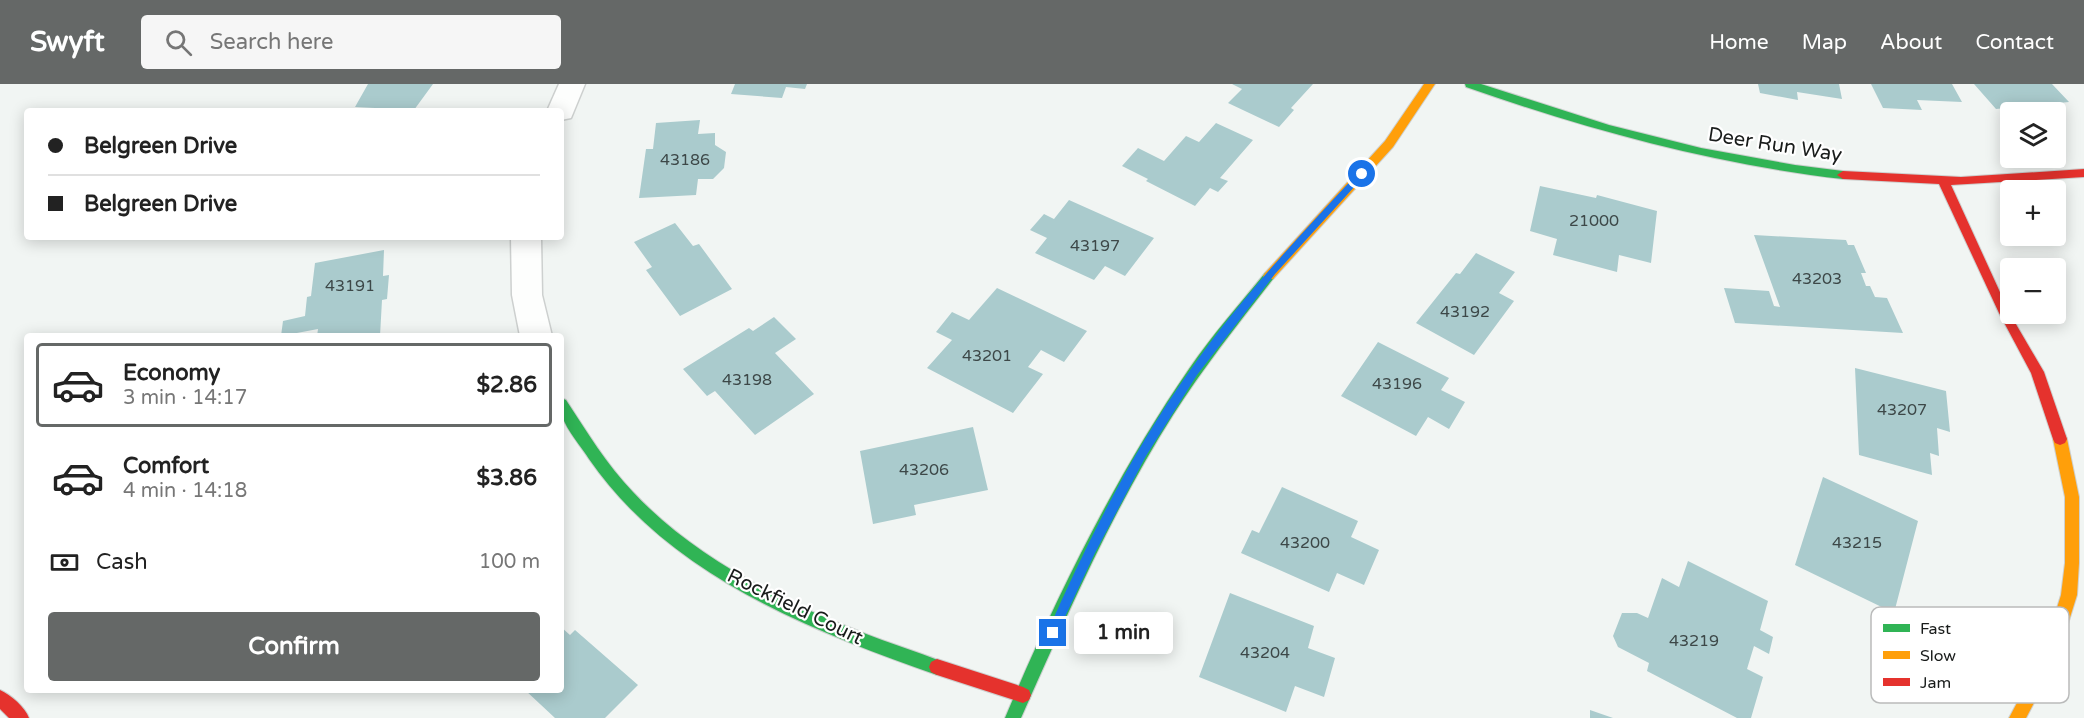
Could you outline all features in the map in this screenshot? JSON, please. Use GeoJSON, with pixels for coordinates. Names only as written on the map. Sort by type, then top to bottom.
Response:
{"type":"FeatureCollection","features":[{"type":"Feature","properties":{"kind":"street"},"geometry":{"type":"LineString","coordinates":[[562,108],[572,84]]}},
{"type":"Feature","properties":{"kind":"street"},"geometry":{"type":"LineString","coordinates":[[1013,718],[1091,549],[1143,453],[1194,372],[1272,272],[1389,144],[1430,84]]}},
{"type":"Feature","properties":{"kind":"street","name":"Deer Run Way"},"geometry":{"type":"LineString","coordinates":[[1470,84],[1586,125],[1721,158],[1791,169],[1861,177],[1943,182],[2009,180],[2084,173]]}},
{"type":"Feature","properties":{"kind":"street"},"geometry":{"type":"LineString","coordinates":[[1943,182],[2005,313],[2037,372],[2059,433],[2072,497],[2072,563],[2069,595],[2065,607]]}},
{"type":"Feature","properties":{"kind":"street"},"geometry":{"type":"LineString","coordinates":[[526,240],[527,295],[535,333]]}},
{"type":"Feature","properties":{"kind":"street","name":"Rockfield Court"},"geometry":{"type":"LineString","coordinates":[[564,409],[593,455],[638,506],[692,552],[757,593],[866,643],[1023,695]]}},
{"type":"Feature","properties":{"kind":"street"},"geometry":{"type":"LineString","coordinates":[[0,698],[21,718]]}},
{"type":"Feature","properties":{"kind":"street"},"geometry":{"type":"LineString","coordinates":[[2018,718],[2026,703]]}},
{"type":"Feature","properties":{"kind":"building"},"geometry":{"type":"Polygon","coordinates":[[[368,84],[433,84],[415,108],[355,107],[368,84]]]}},
{"type":"Feature","properties":{"kind":"building"},"geometry":{"type":"Polygon","coordinates":[[[735,84],[807,84],[805,89],[786,87],[782,98],[731,94],[735,84]]]}},
{"type":"Feature","properties":{"kind":"building"},"geometry":{"type":"Polygon","coordinates":[[[1232,84],[1313,84],[1291,108],[1294,110],[1279,127],[1228,103],[1242,89],[1232,84]]]}},
{"type":"Feature","properties":{"kind":"building"},"geometry":{"type":"Polygon","coordinates":[[[1758,84],[1839,84],[1842,99],[1797,92],[1798,100],[1760,93],[1758,84]]]}},
{"type":"Feature","properties":{"kind":"building"},"geometry":{"type":"Polygon","coordinates":[[[1871,84],[1952,84],[1962,102],[1917,100],[1922,110],[1883,108],[1871,84]]]}},
{"type":"Feature","properties":{"kind":"building"},"geometry":{"type":"Polygon","coordinates":[[[1974,84],[2052,84],[2069,102],[2000,102],[2000,109],[1996,109],[1974,84]]]}},
{"type":"Feature","properties":{"kind":"building"},"geometry":{"type":"Polygon","coordinates":[[[700,120],[698,134],[715,133],[715,145],[726,152],[724,168],[713,179],[698,179],[696,195],[639,198],[646,149],[653,149],[656,123],[700,120]]]}},
{"type":"Feature","properties":{"kind":"building"},"geometry":{"type":"Polygon","coordinates":[[[1216,123],[1253,140],[1220,178],[1228,181],[1218,192],[1210,188],[1195,206],[1122,166],[1138,148],[1164,161],[1186,136],[1199,142],[1216,123]]]}},
{"type":"Feature","properties":{"kind":"building"},"geometry":{"type":"Polygon","coordinates":[[[1540,186],[1596,198],[1597,195],[1657,211],[1651,263],[1619,255],[1617,272],[1553,255],[1557,239],[1530,231],[1540,186]]]}},
{"type":"Feature","properties":{"kind":"building"},"geometry":{"type":"Polygon","coordinates":[[[1069,200],[1154,238],[1125,276],[1105,266],[1094,280],[1035,253],[1047,238],[1030,230],[1044,214],[1054,219],[1069,200]]]}},
{"type":"Feature","properties":{"kind":"building"},"geometry":{"type":"Polygon","coordinates":[[[675,223],[693,246],[699,244],[732,289],[680,316],[646,270],[652,267],[634,242],[675,223]]]}},
{"type":"Feature","properties":{"kind":"building"},"geometry":{"type":"Polygon","coordinates":[[[1754,235],[1846,240],[1848,245],[1854,245],[1866,273],[1861,273],[1866,286],[1870,286],[1875,297],[1887,298],[1903,333],[1735,323],[1724,288],[1769,291],[1774,306],[1780,307],[1754,235]]]}},
{"type":"Feature","properties":{"kind":"building"},"geometry":{"type":"Polygon","coordinates":[[[384,250],[383,276],[389,275],[387,299],[382,300],[380,333],[317,333],[318,329],[281,333],[283,321],[305,316],[307,297],[311,296],[315,263],[384,250]]]}},
{"type":"Feature","properties":{"kind":"building"},"geometry":{"type":"Polygon","coordinates":[[[1476,253],[1515,272],[1499,293],[1514,301],[1474,355],[1416,323],[1456,273],[1460,274],[1476,253]]]}},
{"type":"Feature","properties":{"kind":"building"},"geometry":{"type":"Polygon","coordinates":[[[997,288],[1087,331],[1064,362],[1041,350],[1028,367],[1043,374],[1013,413],[927,368],[952,340],[936,332],[952,312],[969,320],[997,288]]]}},
{"type":"Feature","properties":{"kind":"building"},"geometry":{"type":"Polygon","coordinates":[[[774,317],[796,339],[775,353],[814,394],[755,435],[715,391],[707,396],[683,369],[749,328],[753,331],[774,317]]]}},
{"type":"Feature","properties":{"kind":"building"},"geometry":{"type":"Polygon","coordinates":[[[1378,342],[1449,378],[1441,390],[1465,402],[1449,429],[1428,417],[1416,436],[1341,396],[1378,342]]]}},
{"type":"Feature","properties":{"kind":"building"},"geometry":{"type":"Polygon","coordinates":[[[1855,368],[1946,391],[1950,432],[1937,428],[1939,456],[1930,453],[1932,475],[1859,455],[1855,368]]]}},
{"type":"Feature","properties":{"kind":"building"},"geometry":{"type":"Polygon","coordinates":[[[973,427],[988,490],[914,505],[916,515],[873,524],[860,451],[973,427]]]}},
{"type":"Feature","properties":{"kind":"building"},"geometry":{"type":"Polygon","coordinates":[[[1823,477],[1918,521],[1896,607],[1882,607],[1795,565],[1823,477]]]}},
{"type":"Feature","properties":{"kind":"building"},"geometry":{"type":"Polygon","coordinates":[[[1282,487],[1358,521],[1351,537],[1379,550],[1364,585],[1337,573],[1329,592],[1241,553],[1252,530],[1259,533],[1282,487]]]}},
{"type":"Feature","properties":{"kind":"building"},"geometry":{"type":"Polygon","coordinates":[[[1688,561],[1768,601],[1760,630],[1773,637],[1769,654],[1754,646],[1747,669],[1763,677],[1751,718],[1737,718],[1647,671],[1649,663],[1618,647],[1613,636],[1622,613],[1637,613],[1648,618],[1662,578],[1679,587],[1688,561]]]}},
{"type":"Feature","properties":{"kind":"building"},"geometry":{"type":"Polygon","coordinates":[[[1230,593],[1314,626],[1308,648],[1335,658],[1324,697],[1295,686],[1286,712],[1199,677],[1230,593]]]}},
{"type":"Feature","properties":{"kind":"building"},"geometry":{"type":"Polygon","coordinates":[[[564,630],[570,635],[575,630],[638,685],[605,718],[555,718],[528,693],[564,693],[564,630]]]}},
{"type":"Feature","properties":{"kind":"building"},"geometry":{"type":"Polygon","coordinates":[[[1590,710],[1613,718],[1590,718],[1590,710]]]}},
{"type":"Feature","properties":{"kind":"traffic: fast"},"geometry":{"type":"LineString","coordinates":[[1470,84],[1561,115],[1654,142],[1748,162],[1843,175]]}},
{"type":"Feature","properties":{"kind":"traffic: fast"},"geometry":{"type":"LineString","coordinates":[[1013,718],[1096,541],[1142,455],[1194,372],[1269,276]]}},
{"type":"Feature","properties":{"kind":"traffic: fast"},"geometry":{"type":"LineString","coordinates":[[564,409],[596,457],[626,495],[704,560],[740,583],[817,621],[856,638],[937,667]]}},
{"type":"Feature","properties":{"kind":"traffic: slow"},"geometry":{"type":"LineString","coordinates":[[1269,276],[1389,144],[1430,84]]}},
{"type":"Feature","properties":{"kind":"traffic: slow"},"geometry":{"type":"LineString","coordinates":[[2060,439],[2072,497],[2072,563],[2069,595],[2065,607]]}},
{"type":"Feature","properties":{"kind":"traffic: slow"},"geometry":{"type":"LineString","coordinates":[[2017,718],[2025,703]]}},
{"type":"Feature","properties":{"kind":"traffic: jam"},"geometry":{"type":"LineString","coordinates":[[1843,175],[1961,181],[2084,173]]}},
{"type":"Feature","properties":{"kind":"traffic: jam"},"geometry":{"type":"LineString","coordinates":[[1943,181],[2005,313],[2037,372],[2060,439]]}},
{"type":"Feature","properties":{"kind":"traffic: jam"},"geometry":{"type":"LineString","coordinates":[[937,667],[1023,695]]}},
{"type":"Feature","properties":{"kind":"traffic: jam"},"geometry":{"type":"LineString","coordinates":[[0,698],[21,718]]}},
{"type":"Feature","properties":{"kind":"route"},"geometry":{"type":"LineString","coordinates":[[1053,633],[1091,549],[1143,453],[1194,372],[1272,272],[1362,174]]}}]}
